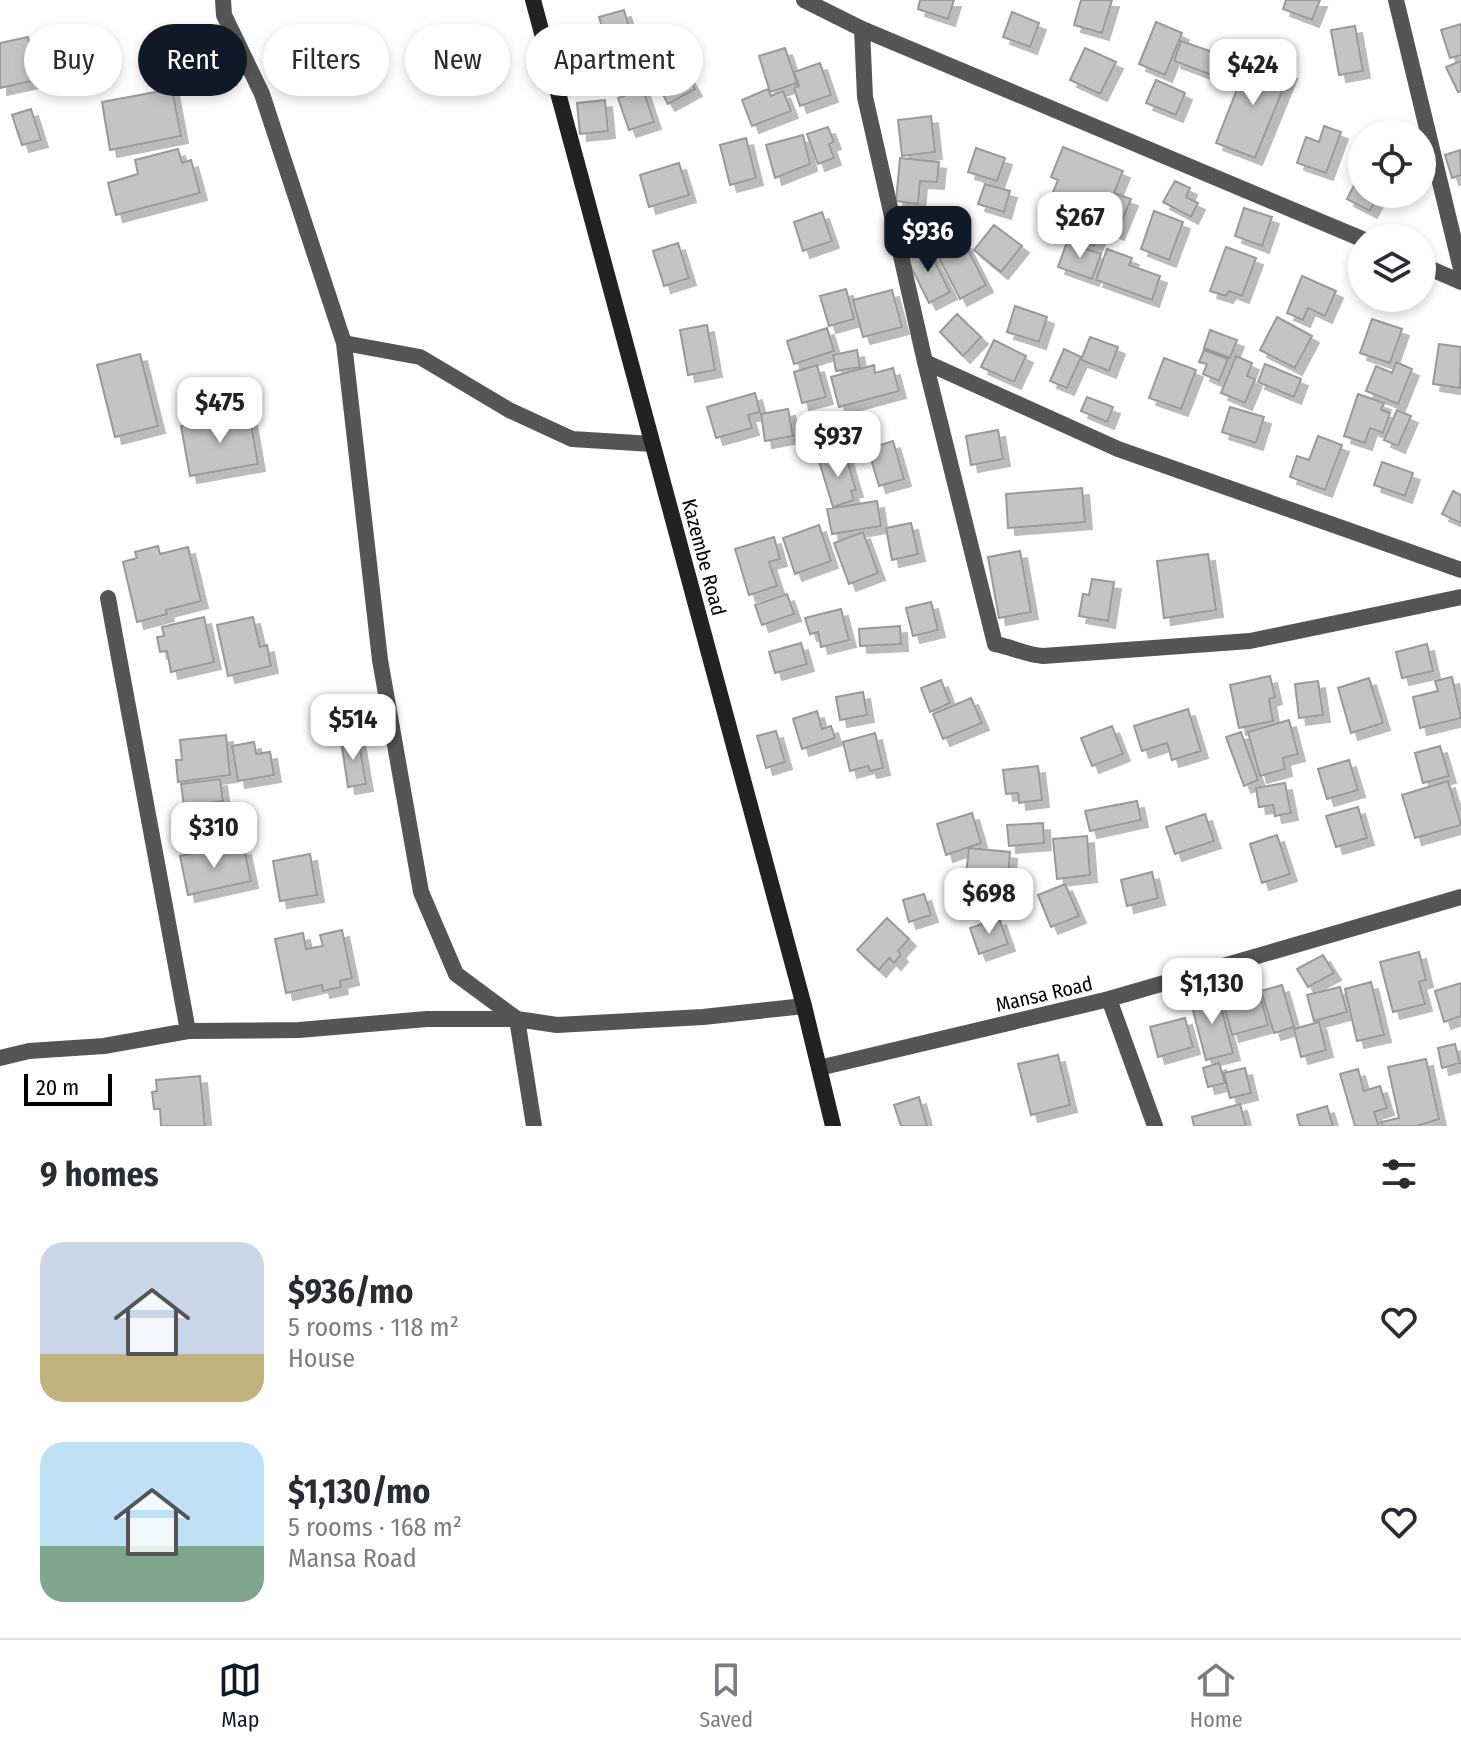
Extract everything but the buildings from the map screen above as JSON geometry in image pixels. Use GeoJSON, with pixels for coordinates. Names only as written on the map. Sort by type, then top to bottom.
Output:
{"type":"FeatureCollection","features":[{"type":"Feature","properties":{"kind":"main road","name":"Kazembe Road"},"geometry":{"type":"LineString","coordinates":[[533,0],[804,1006],[833,1126]]}},
{"type":"Feature","properties":{"kind":"street"},"geometry":{"type":"LineString","coordinates":[[223,0],[224,15],[262,94],[344,343],[380,660],[421,892],[456,974],[517,1019],[534,1126]]}},
{"type":"Feature","properties":{"kind":"street"},"geometry":{"type":"LineString","coordinates":[[804,0],[862,29],[1348,233]]}},
{"type":"Feature","properties":{"kind":"street"},"geometry":{"type":"LineString","coordinates":[[1396,0],[1461,269]]}},
{"type":"Feature","properties":{"kind":"street"},"geometry":{"type":"LineString","coordinates":[[862,29],[865,97],[925,362],[995,644],[1043,656],[1250,641],[1461,597]]}},
{"type":"Feature","properties":{"kind":"street"},"geometry":{"type":"LineString","coordinates":[[1436,271],[1461,282]]}},
{"type":"Feature","properties":{"kind":"street"},"geometry":{"type":"LineString","coordinates":[[344,343],[420,357],[509,410],[572,439],[652,444]]}},
{"type":"Feature","properties":{"kind":"street"},"geometry":{"type":"LineString","coordinates":[[925,362],[1118,449],[1461,570]]}},
{"type":"Feature","properties":{"kind":"street"},"geometry":{"type":"LineString","coordinates":[[108,598],[188,1031]]}},
{"type":"Feature","properties":{"kind":"street","name":"Mansa Road"},"geometry":{"type":"LineString","coordinates":[[819,1068],[1109,999],[1461,897]]}},
{"type":"Feature","properties":{"kind":"street"},"geometry":{"type":"LineString","coordinates":[[1109,999],[1155,1126]]}},
{"type":"Feature","properties":{"kind":"street"},"geometry":{"type":"LineString","coordinates":[[0,1058],[29,1051],[104,1046],[188,1031],[299,1030],[427,1019],[517,1019],[557,1025],[703,1017],[804,1006]]}}]}
